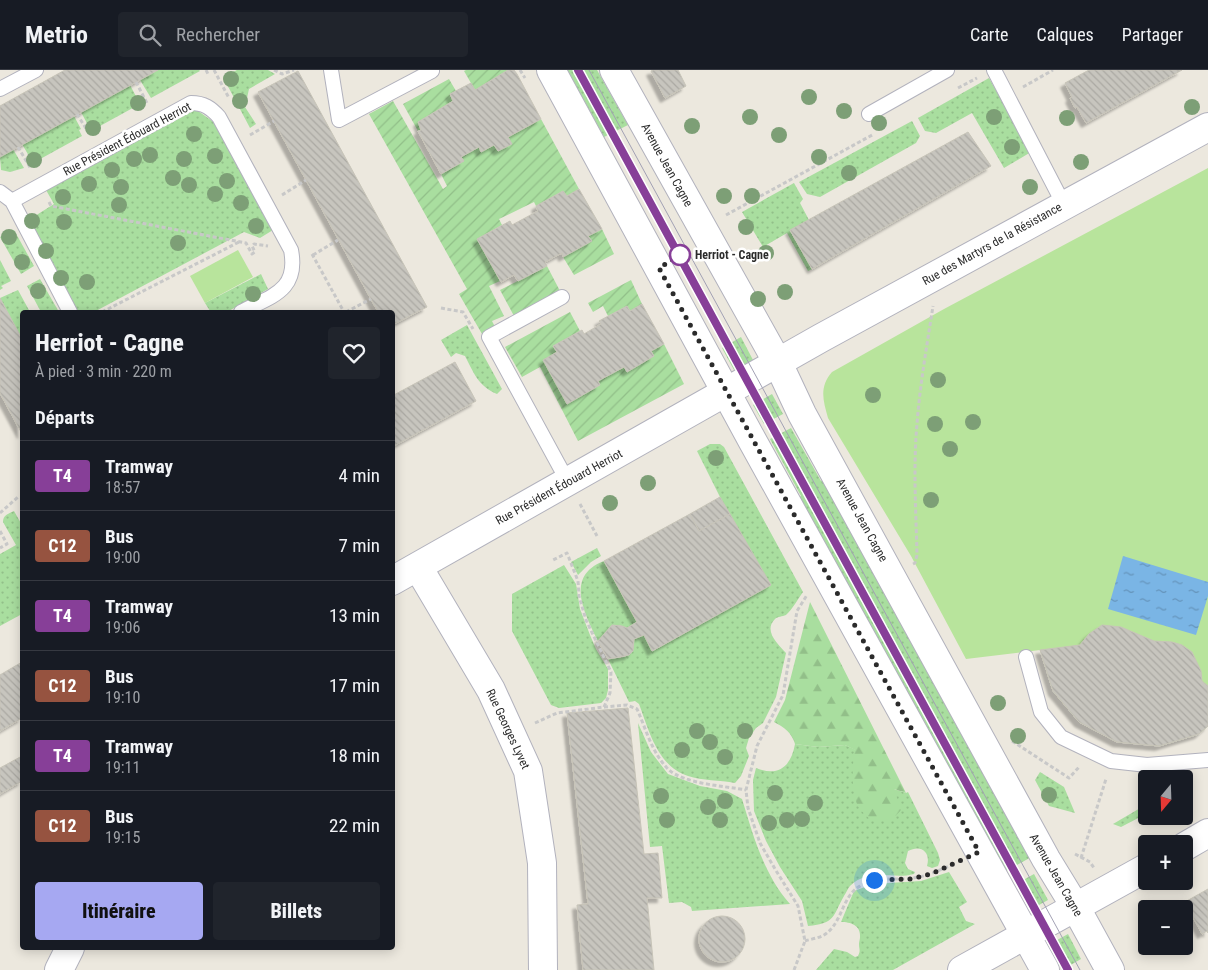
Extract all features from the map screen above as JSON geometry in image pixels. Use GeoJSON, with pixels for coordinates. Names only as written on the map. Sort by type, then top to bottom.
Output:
{"type":"FeatureCollection","features":[{"type":"Feature","properties":{"kind":"street"},"geometry":{"type":"LineString","coordinates":[[551,70],[726,393],[1044,970]]}},
{"type":"Feature","properties":{"kind":"street","name":"Avenue Jean Cagne"},"geometry":{"type":"LineString","coordinates":[[614,70],[778,363],[802,414],[814,432],[1046,859],[1076,908],[1110,970]]}},
{"type":"Feature","properties":{"kind":"street","name":"Rue des Martyrs de la Résistance"},"geometry":{"type":"LineString","coordinates":[[726,393],[939,273],[1208,127]]}},
{"type":"Feature","properties":{"kind":"street","name":"Rue Président Édouard Herriot"},"geometry":{"type":"LineString","coordinates":[[395,579],[726,393]]}},
{"type":"Feature","properties":{"kind":"street","name":"Rue Georges Lyvet"},"geometry":{"type":"LineString","coordinates":[[418,567],[491,690],[528,771],[542,863],[543,970]]}},
{"type":"Feature","properties":{"kind":"street"},"geometry":{"type":"LineString","coordinates":[[1193,842],[1208,833]]}},
{"type":"Feature","properties":{"kind":"street"},"geometry":{"type":"LineString","coordinates":[[962,970],[1138,873]]}},
{"type":"Feature","properties":{"kind":"street"},"geometry":{"type":"LineString","coordinates":[[59,970],[69,950]]}},
{"type":"Feature","properties":{"kind":"lane"},"geometry":{"type":"LineString","coordinates":[[0,89],[36,70]]}},
{"type":"Feature","properties":{"kind":"lane"},"geometry":{"type":"LineString","coordinates":[[331,70],[339,120],[432,71]]}},
{"type":"Feature","properties":{"kind":"lane"},"geometry":{"type":"LineString","coordinates":[[869,114],[947,70]]}},
{"type":"Feature","properties":{"kind":"lane"},"geometry":{"type":"LineString","coordinates":[[988,72],[1007,96],[1064,205]]}},
{"type":"Feature","properties":{"kind":"lane","name":"Rue Président Édouard Herriot"},"geometry":{"type":"LineString","coordinates":[[12,201],[191,103],[200,103],[211,108],[219,117],[291,250],[293,264],[291,277],[282,290],[245,310]]}},
{"type":"Feature","properties":{"kind":"lane"},"geometry":{"type":"LineString","coordinates":[[0,192],[12,201],[69,310]]}},
{"type":"Feature","properties":{"kind":"lane"},"geometry":{"type":"LineString","coordinates":[[562,297],[488,337],[568,482]]}},
{"type":"Feature","properties":{"kind":"lane"},"geometry":{"type":"LineString","coordinates":[[1026,657],[1041,712],[1061,738],[1111,761],[1147,765],[1208,760]]}},
{"type":"Feature","properties":{"kind":"path"},"geometry":{"type":"LineString","coordinates":[[274,70],[282,74],[294,70]]}},
{"type":"Feature","properties":{"kind":"path"},"geometry":{"type":"LineString","coordinates":[[1007,96],[1053,70]]}},
{"type":"Feature","properties":{"kind":"path"},"geometry":{"type":"LineString","coordinates":[[957,89],[988,72]]}},
{"type":"Feature","properties":{"kind":"path"},"geometry":{"type":"LineString","coordinates":[[136,82],[148,105]]}},
{"type":"Feature","properties":{"kind":"path"},"geometry":{"type":"LineString","coordinates":[[77,114],[90,135]]}},
{"type":"Feature","properties":{"kind":"path"},"geometry":{"type":"LineString","coordinates":[[249,135],[274,121]]}},
{"type":"Feature","properties":{"kind":"path"},"geometry":{"type":"LineString","coordinates":[[725,216],[880,131]]}},
{"type":"Feature","properties":{"kind":"path"},"geometry":{"type":"LineString","coordinates":[[18,147],[31,169]]}},
{"type":"Feature","properties":{"kind":"path"},"geometry":{"type":"LineString","coordinates":[[282,196],[306,180]]}},
{"type":"Feature","properties":{"kind":"path"},"geometry":{"type":"LineString","coordinates":[[46,196],[51,206],[239,241],[246,243],[252,254],[255,252],[252,246],[254,244],[291,250]]}},
{"type":"Feature","properties":{"kind":"path"},"geometry":{"type":"LineString","coordinates":[[12,201],[42,205],[45,204],[44,201]]}},
{"type":"Feature","properties":{"kind":"path"},"geometry":{"type":"LineString","coordinates":[[313,255],[338,240]]}},
{"type":"Feature","properties":{"kind":"path"},"geometry":{"type":"LineString","coordinates":[[106,310],[239,241]]}},
{"type":"Feature","properties":{"kind":"path"},"geometry":{"type":"LineString","coordinates":[[911,566],[915,563],[917,555],[916,425],[926,345],[939,273]]}},
{"type":"Feature","properties":{"kind":"path"},"geometry":{"type":"LineString","coordinates":[[350,310],[371,299]]}},
{"type":"Feature","properties":{"kind":"path"},"geometry":{"type":"LineString","coordinates":[[441,308],[463,312],[480,342],[488,337]]}},
{"type":"Feature","properties":{"kind":"path"},"geometry":{"type":"LineString","coordinates":[[568,482],[597,536]]}},
{"type":"Feature","properties":{"kind":"path"},"geometry":{"type":"LineString","coordinates":[[0,512],[18,497]]}},
{"type":"Feature","properties":{"kind":"path"},"geometry":{"type":"LineString","coordinates":[[0,531],[7,544],[0,548]]}},
{"type":"Feature","properties":{"kind":"path"},"geometry":{"type":"LineString","coordinates":[[550,561],[567,553],[578,581],[579,596],[586,620],[611,672],[610,692],[604,707]]}},
{"type":"Feature","properties":{"kind":"path"},"geometry":{"type":"LineString","coordinates":[[794,970],[805,941],[798,906],[760,843],[748,808],[746,790],[757,746],[783,695],[797,611],[810,592]]}},
{"type":"Feature","properties":{"kind":"path"},"geometry":{"type":"LineString","coordinates":[[512,733],[557,713],[627,704],[637,709],[648,737],[660,759],[669,770],[684,778],[746,790]]}},
{"type":"Feature","properties":{"kind":"path"},"geometry":{"type":"LineString","coordinates":[[1004,738],[1069,778],[1092,753]]}},
{"type":"Feature","properties":{"kind":"path"},"geometry":{"type":"LineString","coordinates":[[1082,858],[1111,761]]}},
{"type":"Feature","properties":{"kind":"path"},"geometry":{"type":"LineString","coordinates":[[805,941],[823,935],[837,922],[848,897],[859,886],[874,880],[911,879],[931,874],[979,852]]}},
{"type":"Feature","properties":{"kind":"green space"},"geometry":{"type":"Polygon","coordinates":[[[158,70],[200,71],[151,98],[140,80],[158,70]]]}},
{"type":"Feature","properties":{"kind":"green space"},"geometry":{"type":"Polygon","coordinates":[[[237,70],[268,70],[275,74],[249,89],[245,107],[256,124],[250,128],[223,77],[237,70]]]}},
{"type":"Feature","properties":{"kind":"green space"},"geometry":{"type":"Polygon","coordinates":[[[508,70],[475,90],[464,71],[508,70]]]}},
{"type":"Feature","properties":{"kind":"green space"},"geometry":{"type":"Polygon","coordinates":[[[560,70],[597,70],[628,125],[604,137],[570,75],[564,78],[560,70]]]}},
{"type":"Feature","properties":{"kind":"green space"},"geometry":{"type":"Polygon","coordinates":[[[989,78],[1031,152],[1004,168],[972,113],[936,133],[925,131],[918,118],[989,78]]]}},
{"type":"Feature","properties":{"kind":"green space"},"geometry":{"type":"Polygon","coordinates":[[[449,79],[456,91],[450,94],[453,101],[418,122],[421,130],[418,131],[403,104],[449,79]]]}},
{"type":"Feature","properties":{"kind":"green space"},"geometry":{"type":"Polygon","coordinates":[[[130,85],[140,104],[91,131],[81,112],[130,85]]]}},
{"type":"Feature","properties":{"kind":"green space"},"geometry":{"type":"Polygon","coordinates":[[[393,101],[443,189],[447,186],[441,174],[464,161],[461,157],[479,147],[481,152],[541,119],[579,189],[567,196],[563,191],[536,206],[534,202],[499,219],[502,225],[477,239],[500,281],[489,286],[504,316],[492,321],[496,329],[482,334],[459,294],[467,289],[369,114],[393,101]]]}},
{"type":"Feature","properties":{"kind":"green space"},"geometry":{"type":"Polygon","coordinates":[[[193,111],[198,111],[215,123],[273,230],[260,238],[244,232],[98,310],[74,310],[27,221],[54,204],[46,190],[193,111]]]}},
{"type":"Feature","properties":{"kind":"green space"},"geometry":{"type":"Polygon","coordinates":[[[74,116],[81,129],[79,130],[82,136],[33,163],[22,144],[74,116]]]}},
{"type":"Feature","properties":{"kind":"green space"},"geometry":{"type":"Polygon","coordinates":[[[912,121],[920,136],[916,143],[820,197],[807,194],[799,182],[912,121]]]}},
{"type":"Feature","properties":{"kind":"green space"},"geometry":{"type":"Polygon","coordinates":[[[13,149],[24,168],[10,172],[1,170],[0,157],[13,149]]]}},
{"type":"Feature","properties":{"kind":"green space"},"geometry":{"type":"Polygon","coordinates":[[[1208,168],[1208,726],[1199,734],[1159,746],[1117,742],[1079,722],[1053,691],[1040,650],[966,659],[911,556],[828,418],[823,394],[825,383],[832,372],[944,309],[1208,168]]]}},
{"type":"Feature","properties":{"kind":"green space"},"geometry":{"type":"Polygon","coordinates":[[[794,183],[803,199],[800,203],[809,220],[790,231],[812,269],[808,271],[787,233],[763,247],[742,212],[794,183]]]}},
{"type":"Feature","properties":{"kind":"green space"},"geometry":{"type":"Polygon","coordinates":[[[602,229],[614,254],[574,275],[563,257],[591,241],[588,236],[602,229]]]}},
{"type":"Feature","properties":{"kind":"green space"},"geometry":{"type":"Polygon","coordinates":[[[14,230],[34,266],[21,274],[0,237],[14,230]]]}},
{"type":"Feature","properties":{"kind":"green space"},"geometry":{"type":"Polygon","coordinates":[[[238,250],[253,277],[205,303],[190,276],[238,250]]]}},
{"type":"Feature","properties":{"kind":"green space"},"geometry":{"type":"Polygon","coordinates":[[[0,260],[11,281],[1,286],[3,288],[0,290],[0,260]]]}},
{"type":"Feature","properties":{"kind":"green space"},"geometry":{"type":"Polygon","coordinates":[[[547,266],[560,291],[514,316],[500,290],[547,266]]]}},
{"type":"Feature","properties":{"kind":"green space"},"geometry":{"type":"Polygon","coordinates":[[[261,274],[268,289],[231,310],[209,310],[205,303],[261,274]]]}},
{"type":"Feature","properties":{"kind":"green space"},"geometry":{"type":"Polygon","coordinates":[[[40,279],[58,310],[40,310],[27,286],[40,279]]]}},
{"type":"Feature","properties":{"kind":"green space"},"geometry":{"type":"Polygon","coordinates":[[[631,280],[642,304],[630,311],[627,306],[608,316],[603,306],[593,312],[588,303],[631,280]]]}},
{"type":"Feature","properties":{"kind":"green space"},"geometry":{"type":"Polygon","coordinates":[[[18,290],[29,310],[20,310],[20,335],[0,298],[18,290]]]}},
{"type":"Feature","properties":{"kind":"green space"},"geometry":{"type":"Polygon","coordinates":[[[570,312],[580,331],[553,346],[557,352],[567,403],[600,385],[598,381],[624,367],[627,371],[654,356],[651,351],[664,344],[684,384],[578,441],[540,367],[522,377],[505,347],[570,312]]]}},
{"type":"Feature","properties":{"kind":"green space"},"geometry":{"type":"Polygon","coordinates":[[[467,325],[502,389],[497,394],[481,383],[465,356],[456,353],[451,357],[441,340],[467,325]]]}},
{"type":"Feature","properties":{"kind":"green space"},"geometry":{"type":"Polygon","coordinates":[[[741,337],[753,360],[734,370],[722,348],[741,337]]]}},
{"type":"Feature","properties":{"kind":"green space"},"geometry":{"type":"Polygon","coordinates":[[[772,394],[783,414],[764,424],[753,405],[772,394]]]}},
{"type":"Feature","properties":{"kind":"green space"},"geometry":{"type":"Polygon","coordinates":[[[791,428],[821,481],[829,477],[1035,855],[999,875],[795,499],[801,496],[770,439],[791,428]]]}},
{"type":"Feature","properties":{"kind":"green space"},"geometry":{"type":"Polygon","coordinates":[[[710,444],[720,444],[724,447],[803,592],[788,613],[776,618],[772,624],[771,633],[786,653],[776,697],[763,723],[756,728],[749,738],[746,748],[749,756],[741,776],[735,783],[693,778],[677,771],[669,764],[662,756],[651,736],[639,704],[635,701],[629,702],[608,659],[630,654],[634,639],[644,635],[653,651],[770,585],[720,497],[697,451],[710,444]]]}},
{"type":"Feature","properties":{"kind":"green space"},"geometry":{"type":"Polygon","coordinates":[[[14,511],[20,522],[20,615],[0,626],[0,554],[16,545],[3,522],[6,515],[14,511]]]}},
{"type":"Feature","properties":{"kind":"green space"},"geometry":{"type":"Polygon","coordinates":[[[597,548],[601,556],[591,562],[578,575],[571,562],[597,548]]]}},
{"type":"Feature","properties":{"kind":"green space"},"geometry":{"type":"Polygon","coordinates":[[[604,561],[637,622],[627,628],[612,625],[598,641],[584,608],[581,586],[584,576],[592,568],[604,561]]]}},
{"type":"Feature","properties":{"kind":"green space"},"geometry":{"type":"Polygon","coordinates":[[[564,565],[576,584],[580,609],[596,649],[608,669],[608,690],[606,698],[601,703],[559,708],[551,705],[512,631],[512,594],[564,565]]]}},
{"type":"Feature","properties":{"kind":"green space"},"geometry":{"type":"Polygon","coordinates":[[[810,602],[906,793],[894,789],[901,810],[891,821],[872,821],[858,806],[854,793],[853,778],[855,750],[845,745],[818,747],[795,744],[787,731],[774,722],[785,700],[810,602]]]}},
{"type":"Feature","properties":{"kind":"green space"},"geometry":{"type":"Polygon","coordinates":[[[638,723],[651,752],[668,774],[700,786],[727,791],[742,799],[766,868],[790,904],[692,911],[691,907],[682,902],[669,903],[662,846],[650,847],[638,723]]]}},
{"type":"Feature","properties":{"kind":"green space"},"geometry":{"type":"Polygon","coordinates":[[[795,744],[818,747],[845,745],[856,750],[894,789],[908,792],[938,853],[940,860],[938,866],[932,868],[927,866],[928,857],[921,849],[917,848],[908,851],[905,863],[908,869],[915,872],[914,874],[874,875],[858,880],[849,887],[835,914],[829,921],[808,926],[802,901],[766,841],[754,811],[753,780],[756,768],[771,771],[782,768],[790,759],[795,744]]]}},
{"type":"Feature","properties":{"kind":"green space"},"geometry":{"type":"Polygon","coordinates":[[[1040,772],[1064,787],[1075,813],[1049,806],[1035,780],[1040,772]]]}},
{"type":"Feature","properties":{"kind":"green space"},"geometry":{"type":"Polygon","coordinates":[[[1138,809],[1138,818],[1121,827],[1113,824],[1138,809]]]}},
{"type":"Feature","properties":{"kind":"green space"},"geometry":{"type":"Polygon","coordinates":[[[949,872],[967,902],[959,907],[966,921],[975,924],[893,970],[816,970],[834,949],[847,952],[855,957],[858,956],[860,951],[859,930],[851,924],[841,922],[854,891],[873,884],[921,881],[949,872]]]}},
{"type":"Feature","properties":{"kind":"green space"},"geometry":{"type":"Polygon","coordinates":[[[1034,874],[1048,900],[1030,910],[1016,884],[1034,874]]]}},
{"type":"Feature","properties":{"kind":"green space"},"geometry":{"type":"Polygon","coordinates":[[[1068,934],[1081,959],[1062,970],[1048,945],[1068,934]]]}},
{"type":"Feature","properties":{"kind":"water"},"geometry":{"type":"Polygon","coordinates":[[[1123,556],[1208,582],[1208,596],[1196,635],[1108,609],[1123,556]]]}},
{"type":"Feature","properties":{"kind":"building"},"geometry":{"type":"Polygon","coordinates":[[[65,70],[158,70],[0,157],[0,106],[65,70]]]}},
{"type":"Feature","properties":{"kind":"building"},"geometry":{"type":"Polygon","coordinates":[[[508,70],[514,70],[517,74],[541,119],[508,137],[512,144],[498,151],[494,145],[481,152],[479,147],[461,157],[464,161],[441,174],[418,131],[421,130],[418,122],[453,101],[450,94],[471,83],[475,90],[508,70]]]}},
{"type":"Feature","properties":{"kind":"building"},"geometry":{"type":"Polygon","coordinates":[[[678,70],[686,86],[665,98],[651,71],[678,70]]]}},
{"type":"Feature","properties":{"kind":"building"},"geometry":{"type":"Polygon","coordinates":[[[1089,70],[1182,70],[1086,123],[1077,107],[1075,108],[1065,83],[1089,70]]]}},
{"type":"Feature","properties":{"kind":"building"},"geometry":{"type":"Polygon","coordinates":[[[298,71],[427,307],[395,323],[395,310],[377,310],[258,92],[298,71]]]}},
{"type":"Feature","properties":{"kind":"building"},"geometry":{"type":"Polygon","coordinates":[[[968,132],[991,166],[812,269],[790,230],[968,132]]]}},
{"type":"Feature","properties":{"kind":"building"},"geometry":{"type":"Polygon","coordinates":[[[579,189],[602,229],[588,236],[592,241],[563,257],[562,253],[545,262],[547,266],[518,281],[514,275],[501,282],[477,239],[510,221],[512,225],[538,211],[536,206],[563,191],[567,196],[579,189]]]}},
{"type":"Feature","properties":{"kind":"building"},"geometry":{"type":"Polygon","coordinates":[[[0,298],[20,335],[20,430],[0,393],[0,298]]]}},
{"type":"Feature","properties":{"kind":"building"},"geometry":{"type":"Polygon","coordinates":[[[642,304],[664,344],[651,351],[654,356],[627,372],[624,367],[598,381],[600,385],[567,404],[543,360],[557,352],[553,346],[582,330],[584,334],[601,324],[599,321],[627,306],[630,311],[642,304]]]}},
{"type":"Feature","properties":{"kind":"building"},"geometry":{"type":"Polygon","coordinates":[[[455,362],[476,401],[395,445],[395,394],[455,362]]]}},
{"type":"Feature","properties":{"kind":"building"},"geometry":{"type":"Polygon","coordinates":[[[720,497],[730,514],[699,531],[690,514],[720,497]]]}},
{"type":"Feature","properties":{"kind":"building"},"geometry":{"type":"Polygon","coordinates":[[[690,514],[699,531],[730,514],[771,585],[652,651],[644,635],[634,639],[633,651],[629,655],[608,659],[598,641],[612,625],[627,628],[637,622],[604,561],[690,514]]]}},
{"type":"Feature","properties":{"kind":"building"},"geometry":{"type":"Polygon","coordinates":[[[1102,625],[1121,627],[1154,641],[1172,642],[1182,645],[1192,652],[1201,671],[1202,681],[1208,686],[1208,726],[1199,734],[1159,746],[1117,742],[1079,722],[1053,691],[1040,650],[1080,645],[1089,634],[1102,625]]]}},
{"type":"Feature","properties":{"kind":"building"},"geometry":{"type":"Polygon","coordinates":[[[20,663],[20,719],[0,731],[0,675],[20,663]]]}},
{"type":"Feature","properties":{"kind":"building"},"geometry":{"type":"Polygon","coordinates":[[[628,708],[644,854],[658,853],[662,898],[647,898],[654,970],[583,970],[577,905],[588,904],[567,713],[628,708]]]}},
{"type":"Feature","properties":{"kind":"building"},"geometry":{"type":"Polygon","coordinates":[[[20,757],[20,782],[0,794],[0,768],[20,757]]]}},
{"type":"Feature","properties":{"kind":"building"},"geometry":{"type":"Polygon","coordinates":[[[1208,889],[1208,933],[1207,931],[1202,934],[1193,917],[1193,900],[1189,900],[1208,889]]]}},
{"type":"Feature","properties":{"kind":"building"},"geometry":{"type":"Polygon","coordinates":[[[722,916],[735,920],[741,926],[745,939],[741,952],[735,958],[722,962],[709,958],[703,952],[699,939],[703,926],[709,920],[722,916]]]}},
{"type":"Feature","properties":{"kind":"tram line"},"geometry":{"type":"LineString","coordinates":[[578,70],[1068,970]]}},
{"type":"Feature","properties":{"kind":"tram line","name":"T4"},"geometry":{"type":"LineString","coordinates":[[578,70],[1068,970]]}},
{"type":"Feature","properties":{"kind":"tram line"},"geometry":{"type":"LineString","coordinates":[[589,70],[1080,970]]}},
{"type":"Feature","properties":{"kind":"place","name":"Herriot - Cagne"},"geometry":{"type":"Point","coordinates":[680,255]}},
{"type":"Feature","properties":{"kind":"route"},"geometry":{"type":"LineString","coordinates":[[680,255],[659,268],[979,852],[931,874],[911,879],[889,878],[874,880]]}}]}
